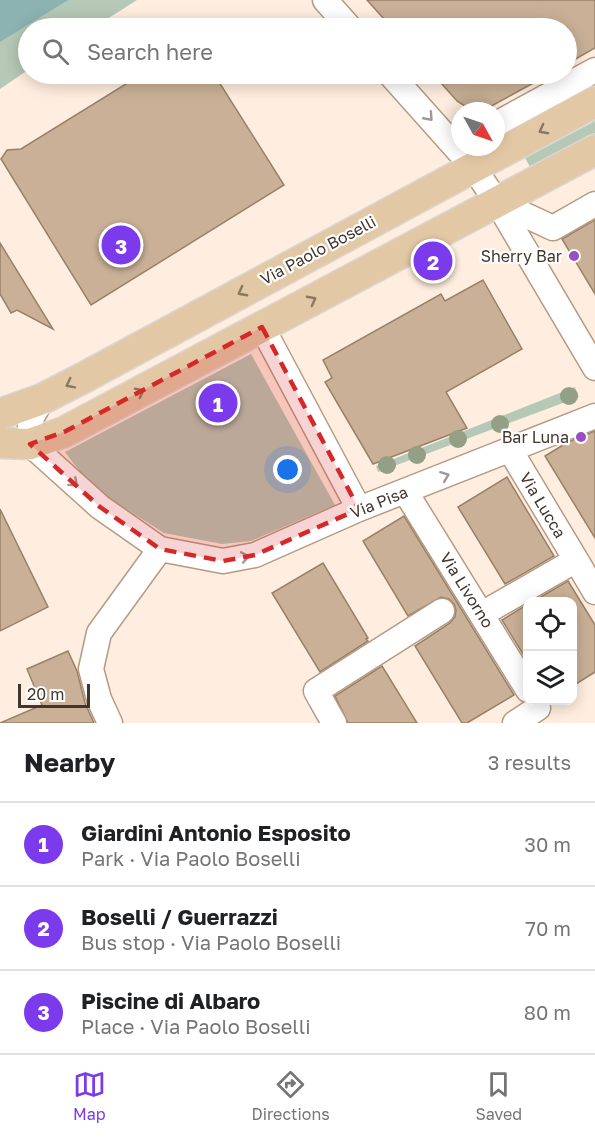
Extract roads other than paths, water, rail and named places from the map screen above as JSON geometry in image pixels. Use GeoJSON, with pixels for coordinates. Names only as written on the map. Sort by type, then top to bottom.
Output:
{"type":"FeatureCollection","features":[{"type":"Feature","properties":{"kind":"main road","name":"Via Paolo Boselli"},"geometry":{"type":"LineString","coordinates":[[505,139],[595,102]]}},
{"type":"Feature","properties":{"kind":"main road"},"geometry":{"type":"LineString","coordinates":[[0,443],[30,444],[64,432],[595,150]]}},
{"type":"Feature","properties":{"kind":"main road","name":"Via Paolo Boselli"},"geometry":{"type":"LineString","coordinates":[[0,414],[42,399],[464,156]]}},
{"type":"Feature","properties":{"kind":"street"},"geometry":{"type":"LineString","coordinates":[[325,0],[342,18]]}},
{"type":"Feature","properties":{"kind":"street"},"geometry":{"type":"LineString","coordinates":[[577,80],[595,70]]}},
{"type":"Feature","properties":{"kind":"street"},"geometry":{"type":"LineString","coordinates":[[399,84],[451,139]]}},
{"type":"Feature","properties":{"kind":"street"},"geometry":{"type":"LineString","coordinates":[[505,119],[569,84]]}},
{"type":"Feature","properties":{"kind":"street"},"geometry":{"type":"LineString","coordinates":[[467,156],[497,202],[595,368]]}},
{"type":"Feature","properties":{"kind":"street"},"geometry":{"type":"LineString","coordinates":[[497,202],[554,228],[595,204]]}},
{"type":"Feature","properties":{"kind":"street"},"geometry":{"type":"LineString","coordinates":[[262,327],[359,509]]}},
{"type":"Feature","properties":{"kind":"street"},"geometry":{"type":"LineString","coordinates":[[30,444],[30,421],[42,399]]}},
{"type":"Feature","properties":{"kind":"street","name":"Via Pisa"},"geometry":{"type":"LineString","coordinates":[[30,444],[100,507],[160,549],[223,561],[255,555],[359,509],[595,416]]}},
{"type":"Feature","properties":{"kind":"street","name":"Via Lucca"},"geometry":{"type":"LineString","coordinates":[[510,450],[595,592]]}},
{"type":"Feature","properties":{"kind":"street","name":"Via Livorno"},"geometry":{"type":"LineString","coordinates":[[405,491],[523,682]]}},
{"type":"Feature","properties":{"kind":"street"},"geometry":{"type":"LineString","coordinates":[[110,723],[99,699],[91,669],[99,633],[160,549]]}},
{"type":"Feature","properties":{"kind":"street"},"geometry":{"type":"LineString","coordinates":[[482,615],[576,560]]}},
{"type":"Feature","properties":{"kind":"street","name":"Via Livorno"},"geometry":{"type":"LineString","coordinates":[[334,723],[316,691],[442,610]]}},
{"type":"Feature","properties":{"kind":"street","name":"Via Livorno"},"geometry":{"type":"LineString","coordinates":[[515,723],[537,705]]}},
{"type":"Feature","properties":{"kind":"water"},"geometry":{"type":"Polygon","coordinates":[[[0,0],[68,0],[39,18],[18,18],[18,31],[0,42],[0,0]]]}},
{"type":"Feature","properties":{"kind":"place","name":"Piscine di Albaro"},"geometry":{"type":"Point","coordinates":[121,245]}},
{"type":"Feature","properties":{"kind":"place","name":"Sherry Bar"},"geometry":{"type":"Point","coordinates":[574,256]}},
{"type":"Feature","properties":{"kind":"place","name":"Boselli / Guerrazzi"},"geometry":{"type":"Point","coordinates":[433,261]}},
{"type":"Feature","properties":{"kind":"place","name":"Giardini Antonio Esposito"},"geometry":{"type":"Point","coordinates":[218,403]}},
{"type":"Feature","properties":{"kind":"place","name":"Bar Luna"},"geometry":{"type":"Point","coordinates":[581,437]}}]}
